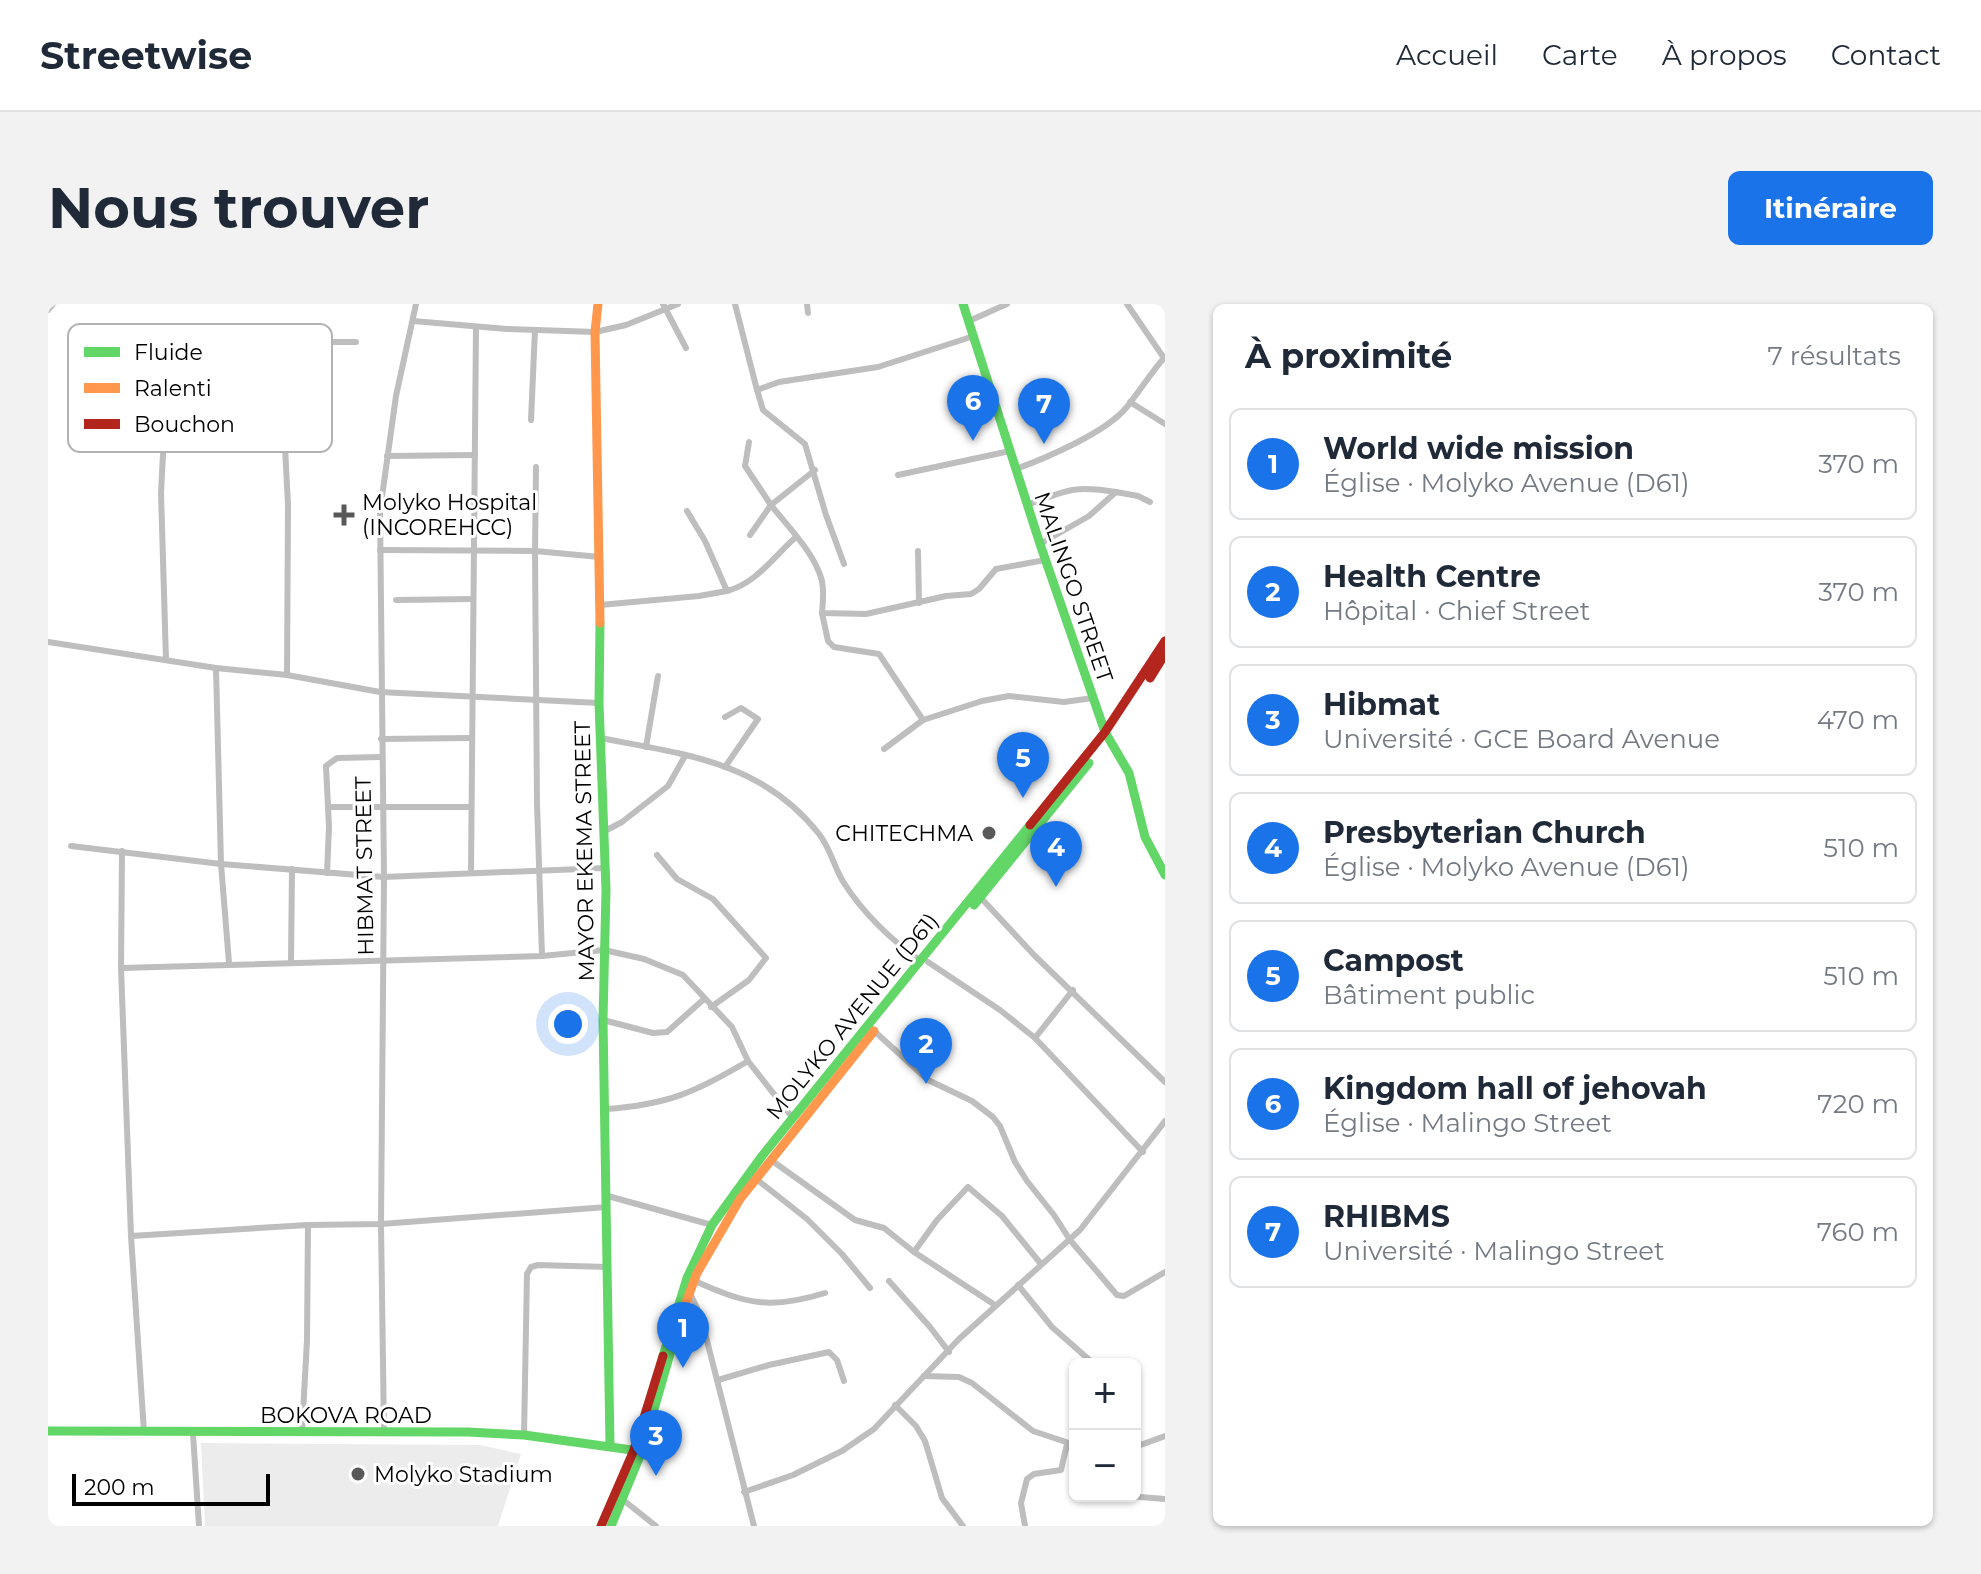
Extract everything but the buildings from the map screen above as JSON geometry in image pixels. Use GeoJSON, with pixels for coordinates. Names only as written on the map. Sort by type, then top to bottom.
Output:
{"type":"FeatureCollection","features":[{"type":"Feature","properties":{"kind":"main road","name":"MAYOR EKEMA STREET"},"geometry":{"type":"LineString","coordinates":[[598,304],[595,332],[600,557],[599,703],[605,868],[603,1020],[610,1446]]}},
{"type":"Feature","properties":{"kind":"main road","name":"MALINGO STREET"},"geometry":{"type":"LineString","coordinates":[[963,304],[1093,698],[1107,736],[1129,773],[1143,830],[1165,875]]}},
{"type":"Feature","properties":{"kind":"main road","name":"MOLYKO AVENUE (D61)"},"geometry":{"type":"LineString","coordinates":[[638,1450],[690,1293],[721,1228],[755,1178],[871,1028],[1107,736],[1165,641]]}},
{"type":"Feature","properties":{"kind":"main road","name":"MOLYKO AVENUE (D61)"},"geometry":{"type":"LineString","coordinates":[[925,961],[981,898],[1107,736],[1165,654]]}},
{"type":"Feature","properties":{"kind":"main road","name":"MOLYKO AVENUE (D61)"},"geometry":{"type":"LineString","coordinates":[[638,1450],[676,1306],[712,1225],[793,1118],[871,1028]]}},
{"type":"Feature","properties":{"kind":"main road","name":"BOKOVA ROAD"},"geometry":{"type":"LineString","coordinates":[[48,1431],[524,1435],[638,1450]]}},
{"type":"Feature","properties":{"kind":"main road"},"geometry":{"type":"LineString","coordinates":[[611,1526],[638,1450]]}},
{"type":"Feature","properties":{"kind":"main road"},"geometry":{"type":"LineString","coordinates":[[601,1526],[638,1450]]}},
{"type":"Feature","properties":{"kind":"street"},"geometry":{"type":"LineString","coordinates":[[48,310],[53,304]]}},
{"type":"Feature","properties":{"kind":"street","name":"HIBMAT STREET"},"geometry":{"type":"LineString","coordinates":[[384,1432],[381,1224],[384,877],[380,511],[396,396],[416,304]]}},
{"type":"Feature","properties":{"kind":"street"},"geometry":{"type":"LineString","coordinates":[[413,321],[595,332],[626,325],[664,307],[678,304]]}},
{"type":"Feature","properties":{"kind":"street"},"geometry":{"type":"LineString","coordinates":[[735,304],[763,410],[805,444],[844,564]]}},
{"type":"Feature","properties":{"kind":"street"},"geometry":{"type":"LineString","coordinates":[[807,304],[808,313]]}},
{"type":"Feature","properties":{"kind":"street"},"geometry":{"type":"LineString","coordinates":[[969,321],[1007,304]]}},
{"type":"Feature","properties":{"kind":"street"},"geometry":{"type":"LineString","coordinates":[[1016,469],[1088,435],[1124,410],[1164,358],[1127,304]]}},
{"type":"Feature","properties":{"kind":"street"},"geometry":{"type":"LineString","coordinates":[[664,307],[686,348]]}},
{"type":"Feature","properties":{"kind":"street"},"geometry":{"type":"LineString","coordinates":[[471,872],[476,327]]}},
{"type":"Feature","properties":{"kind":"street"},"geometry":{"type":"LineString","coordinates":[[531,420],[535,330]]}},
{"type":"Feature","properties":{"kind":"street"},"geometry":{"type":"LineString","coordinates":[[757,390],[779,382],[878,367],[974,336]]}},
{"type":"Feature","properties":{"kind":"street"},"geometry":{"type":"LineString","coordinates":[[332,342],[356,342]]}},
{"type":"Feature","properties":{"kind":"street"},"geometry":{"type":"LineString","coordinates":[[1130,402],[1165,424]]}},
{"type":"Feature","properties":{"kind":"street"},"geometry":{"type":"LineString","coordinates":[[749,442],[745,466],[813,559],[820,575],[822,613],[828,641],[834,647],[879,654],[923,720]]}},
{"type":"Feature","properties":{"kind":"street"},"geometry":{"type":"LineString","coordinates":[[898,475],[1010,451]]}},
{"type":"Feature","properties":{"kind":"street"},"geometry":{"type":"LineString","coordinates":[[163,452],[161,493],[166,660]]}},
{"type":"Feature","properties":{"kind":"street"},"geometry":{"type":"LineString","coordinates":[[285,452],[287,675]]}},
{"type":"Feature","properties":{"kind":"street"},"geometry":{"type":"LineString","coordinates":[[387,456],[475,455]]}},
{"type":"Feature","properties":{"kind":"street"},"geometry":{"type":"LineString","coordinates":[[536,467],[535,700],[542,956]]}},
{"type":"Feature","properties":{"kind":"street"},"geometry":{"type":"LineString","coordinates":[[750,535],[771,505],[815,470]]}},
{"type":"Feature","properties":{"kind":"street"},"geometry":{"type":"LineString","coordinates":[[1027,505],[1086,487],[1138,496],[1150,502]]}},
{"type":"Feature","properties":{"kind":"street"},"geometry":{"type":"LineString","coordinates":[[1040,544],[1081,522],[1116,492]]}},
{"type":"Feature","properties":{"kind":"street"},"geometry":{"type":"LineString","coordinates":[[687,511],[705,541],[727,591]]}},
{"type":"Feature","properties":{"kind":"street"},"geometry":{"type":"LineString","coordinates":[[600,605],[679,598],[741,587],[758,576],[796,537]]}},
{"type":"Feature","properties":{"kind":"street"},"geometry":{"type":"LineString","coordinates":[[380,550],[473,549],[600,557]]}},
{"type":"Feature","properties":{"kind":"street"},"geometry":{"type":"LineString","coordinates":[[918,551],[919,603]]}},
{"type":"Feature","properties":{"kind":"street"},"geometry":{"type":"LineString","coordinates":[[822,613],[866,614],[976,593],[996,569],[1045,560]]}},
{"type":"Feature","properties":{"kind":"street"},"geometry":{"type":"LineString","coordinates":[[396,600],[473,599]]}},
{"type":"Feature","properties":{"kind":"street"},"geometry":{"type":"LineString","coordinates":[[48,642],[216,668],[287,675],[380,692],[599,703]]}},
{"type":"Feature","properties":{"kind":"street"},"geometry":{"type":"LineString","coordinates":[[216,668],[221,864],[229,963]]}},
{"type":"Feature","properties":{"kind":"street"},"geometry":{"type":"LineString","coordinates":[[646,747],[658,676]]}},
{"type":"Feature","properties":{"kind":"street"},"geometry":{"type":"LineString","coordinates":[[884,749],[923,720],[982,701],[1009,696],[1064,702],[1093,698]]}},
{"type":"Feature","properties":{"kind":"street"},"geometry":{"type":"LineString","coordinates":[[725,717],[741,708],[758,719],[725,767]]}},
{"type":"Feature","properties":{"kind":"street"},"geometry":{"type":"LineString","coordinates":[[381,739],[471,738]]}},
{"type":"Feature","properties":{"kind":"street"},"geometry":{"type":"LineString","coordinates":[[600,738],[685,756],[763,782],[796,808],[820,835],[842,880],[893,940],[1000,1010],[1035,1038],[1143,1152]]}},
{"type":"Feature","properties":{"kind":"street"},"geometry":{"type":"LineString","coordinates":[[603,832],[622,822],[668,786],[685,756]]}},
{"type":"Feature","properties":{"kind":"street"},"geometry":{"type":"LineString","coordinates":[[327,873],[326,766],[337,758],[381,757]]}},
{"type":"Feature","properties":{"kind":"street"},"geometry":{"type":"LineString","coordinates":[[328,807],[471,807]]}},
{"type":"Feature","properties":{"kind":"street"},"geometry":{"type":"LineString","coordinates":[[71,846],[221,864],[384,877],[605,868]]}},
{"type":"Feature","properties":{"kind":"street"},"geometry":{"type":"LineString","coordinates":[[122,851],[121,968],[131,1236],[144,1433]]}},
{"type":"Feature","properties":{"kind":"street"},"geometry":{"type":"LineString","coordinates":[[657,855],[677,879],[713,899],[766,958],[749,980],[711,1007]]}},
{"type":"Feature","properties":{"kind":"street"},"geometry":{"type":"LineString","coordinates":[[291,963],[292,869]]}},
{"type":"Feature","properties":{"kind":"street"},"geometry":{"type":"LineString","coordinates":[[981,898],[1035,956],[1165,1082]]}},
{"type":"Feature","properties":{"kind":"street"},"geometry":{"type":"LineString","coordinates":[[121,968],[542,956],[604,950],[669,968],[683,975],[732,1027],[748,1061],[793,1118]]}},
{"type":"Feature","properties":{"kind":"street"},"geometry":{"type":"LineString","coordinates":[[1035,1038],[1073,990]]}},
{"type":"Feature","properties":{"kind":"street"},"geometry":{"type":"LineString","coordinates":[[603,1020],[667,1032],[704,999]]}},
{"type":"Feature","properties":{"kind":"street"},"geometry":{"type":"LineString","coordinates":[[871,1028],[928,1080],[976,1103],[993,1117],[1027,1181],[1070,1240],[1120,1296],[1165,1272]]}},
{"type":"Feature","properties":{"kind":"street"},"geometry":{"type":"LineString","coordinates":[[606,1109],[645,1106],[671,1099],[708,1085],[748,1061]]}},
{"type":"Feature","properties":{"kind":"street"},"geometry":{"type":"LineString","coordinates":[[744,1492],[793,1475],[842,1451],[874,1429],[995,1305],[1070,1240],[1165,1121]]}},
{"type":"Feature","properties":{"kind":"street"},"geometry":{"type":"LineString","coordinates":[[771,1160],[855,1220],[884,1228],[914,1252],[995,1305]]}},
{"type":"Feature","properties":{"kind":"street"},"geometry":{"type":"LineString","coordinates":[[755,1178],[807,1219],[870,1288]]}},
{"type":"Feature","properties":{"kind":"street"},"geometry":{"type":"LineString","coordinates":[[914,1252],[937,1220],[968,1187],[1002,1216],[1041,1264]]}},
{"type":"Feature","properties":{"kind":"street"},"geometry":{"type":"LineString","coordinates":[[608,1196],[712,1225]]}},
{"type":"Feature","properties":{"kind":"street"},"geometry":{"type":"LineString","coordinates":[[131,1236],[308,1225],[381,1224],[608,1207]]}},
{"type":"Feature","properties":{"kind":"street"},"geometry":{"type":"LineString","coordinates":[[302,1432],[308,1225]]}},
{"type":"Feature","properties":{"kind":"street"},"geometry":{"type":"LineString","coordinates":[[524,1435],[527,1274],[531,1267],[538,1265],[608,1267]]}},
{"type":"Feature","properties":{"kind":"street"},"geometry":{"type":"LineString","coordinates":[[695,1281],[735,1298],[763,1303],[779,1304],[825,1293]]}},
{"type":"Feature","properties":{"kind":"street"},"geometry":{"type":"LineString","coordinates":[[889,1281],[949,1352]]}},
{"type":"Feature","properties":{"kind":"street"},"geometry":{"type":"LineString","coordinates":[[1018,1285],[1052,1327],[1087,1358]]}},
{"type":"Feature","properties":{"kind":"street"},"geometry":{"type":"LineString","coordinates":[[690,1293],[701,1317],[754,1526]]}},
{"type":"Feature","properties":{"kind":"street"},"geometry":{"type":"LineString","coordinates":[[718,1380],[829,1352],[837,1360],[844,1381]]}},
{"type":"Feature","properties":{"kind":"street"},"geometry":{"type":"LineString","coordinates":[[924,1376],[959,1377],[972,1383],[1033,1431],[1067,1444],[1061,1470],[1034,1474],[1027,1479],[1021,1503],[1025,1526]]}},
{"type":"Feature","properties":{"kind":"street"},"geometry":{"type":"LineString","coordinates":[[895,1405],[916,1426],[925,1441],[942,1498],[963,1526]]}},
{"type":"Feature","properties":{"kind":"street"},"geometry":{"type":"LineString","coordinates":[[193,1434],[199,1526]]}},
{"type":"Feature","properties":{"kind":"street"},"geometry":{"type":"LineString","coordinates":[[1141,1445],[1165,1436]]}},
{"type":"Feature","properties":{"kind":"street"},"geometry":{"type":"LineString","coordinates":[[1141,1497],[1165,1499]]}},
{"type":"Feature","properties":{"kind":"street"},"geometry":{"type":"LineString","coordinates":[[622,1499],[656,1526]]}},
{"type":"Feature","properties":{"kind":"street"},"geometry":{"type":"LineString","coordinates":[[616,1514],[620,1526]]}},
{"type":"Feature","properties":{"kind":"shaded area","name":"Molyko Stadium"},"geometry":{"type":"Polygon","coordinates":[[[201,1443],[480,1445],[521,1454],[498,1526],[205,1526],[201,1443]]]}},
{"type":"Feature","properties":{"kind":"traffic: fast"},"geometry":{"type":"LineString","coordinates":[[963,304],[1040,544],[1105,732],[1129,773],[1145,837],[1165,875]]}},
{"type":"Feature","properties":{"kind":"traffic: fast"},"geometry":{"type":"LineString","coordinates":[[600,623],[599,703],[606,890],[603,1020],[610,1446]]}},
{"type":"Feature","properties":{"kind":"traffic: fast"},"geometry":{"type":"LineString","coordinates":[[974,905],[1089,763]]}},
{"type":"Feature","properties":{"kind":"traffic: fast"},"geometry":{"type":"LineString","coordinates":[[663,1356],[687,1278],[712,1225],[762,1156],[1030,825]]}},
{"type":"Feature","properties":{"kind":"traffic: fast"},"geometry":{"type":"LineString","coordinates":[[611,1526],[642,1451],[676,1333]]}},
{"type":"Feature","properties":{"kind":"traffic: fast"},"geometry":{"type":"LineString","coordinates":[[48,1431],[468,1432],[524,1435],[639,1451]]}},
{"type":"Feature","properties":{"kind":"traffic: slow"},"geometry":{"type":"LineString","coordinates":[[598,304],[595,332],[600,623]]}},
{"type":"Feature","properties":{"kind":"traffic: slow"},"geometry":{"type":"LineString","coordinates":[[682,1313],[697,1273],[740,1199],[874,1031]]}},
{"type":"Feature","properties":{"kind":"traffic: jam"},"geometry":{"type":"LineString","coordinates":[[1030,825],[1105,732],[1165,641]]}},
{"type":"Feature","properties":{"kind":"traffic: jam"},"geometry":{"type":"LineString","coordinates":[[1150,678],[1165,654]]}},
{"type":"Feature","properties":{"kind":"traffic: jam"},"geometry":{"type":"LineString","coordinates":[[601,1526],[634,1450],[663,1356]]}},
{"type":"Feature","properties":{"kind":"place","name":"Kingdom hall of jehovah"},"geometry":{"type":"Point","coordinates":[973,441]}},
{"type":"Feature","properties":{"kind":"place","name":"RHIBMS"},"geometry":{"type":"Point","coordinates":[1044,444]}},
{"type":"Feature","properties":{"kind":"place","name":"Molyko Hospital (INCOREHCC)"},"geometry":{"type":"Point","coordinates":[344,515]}},
{"type":"Feature","properties":{"kind":"place","name":"Campost"},"geometry":{"type":"Point","coordinates":[1023,798]}},
{"type":"Feature","properties":{"kind":"place","name":"CHITECHMA"},"geometry":{"type":"Point","coordinates":[989,833]}},
{"type":"Feature","properties":{"kind":"place","name":"Presbyterian Church"},"geometry":{"type":"Point","coordinates":[1056,887]}},
{"type":"Feature","properties":{"kind":"place","name":"Health Centre"},"geometry":{"type":"Point","coordinates":[926,1084]}},
{"type":"Feature","properties":{"kind":"place","name":"World wide mission"},"geometry":{"type":"Point","coordinates":[683,1368]}},
{"type":"Feature","properties":{"kind":"place","name":"Molyko Stadium"},"geometry":{"type":"Point","coordinates":[358,1474]}},
{"type":"Feature","properties":{"kind":"place","name":"Hibmat"},"geometry":{"type":"Point","coordinates":[656,1476]}}]}
